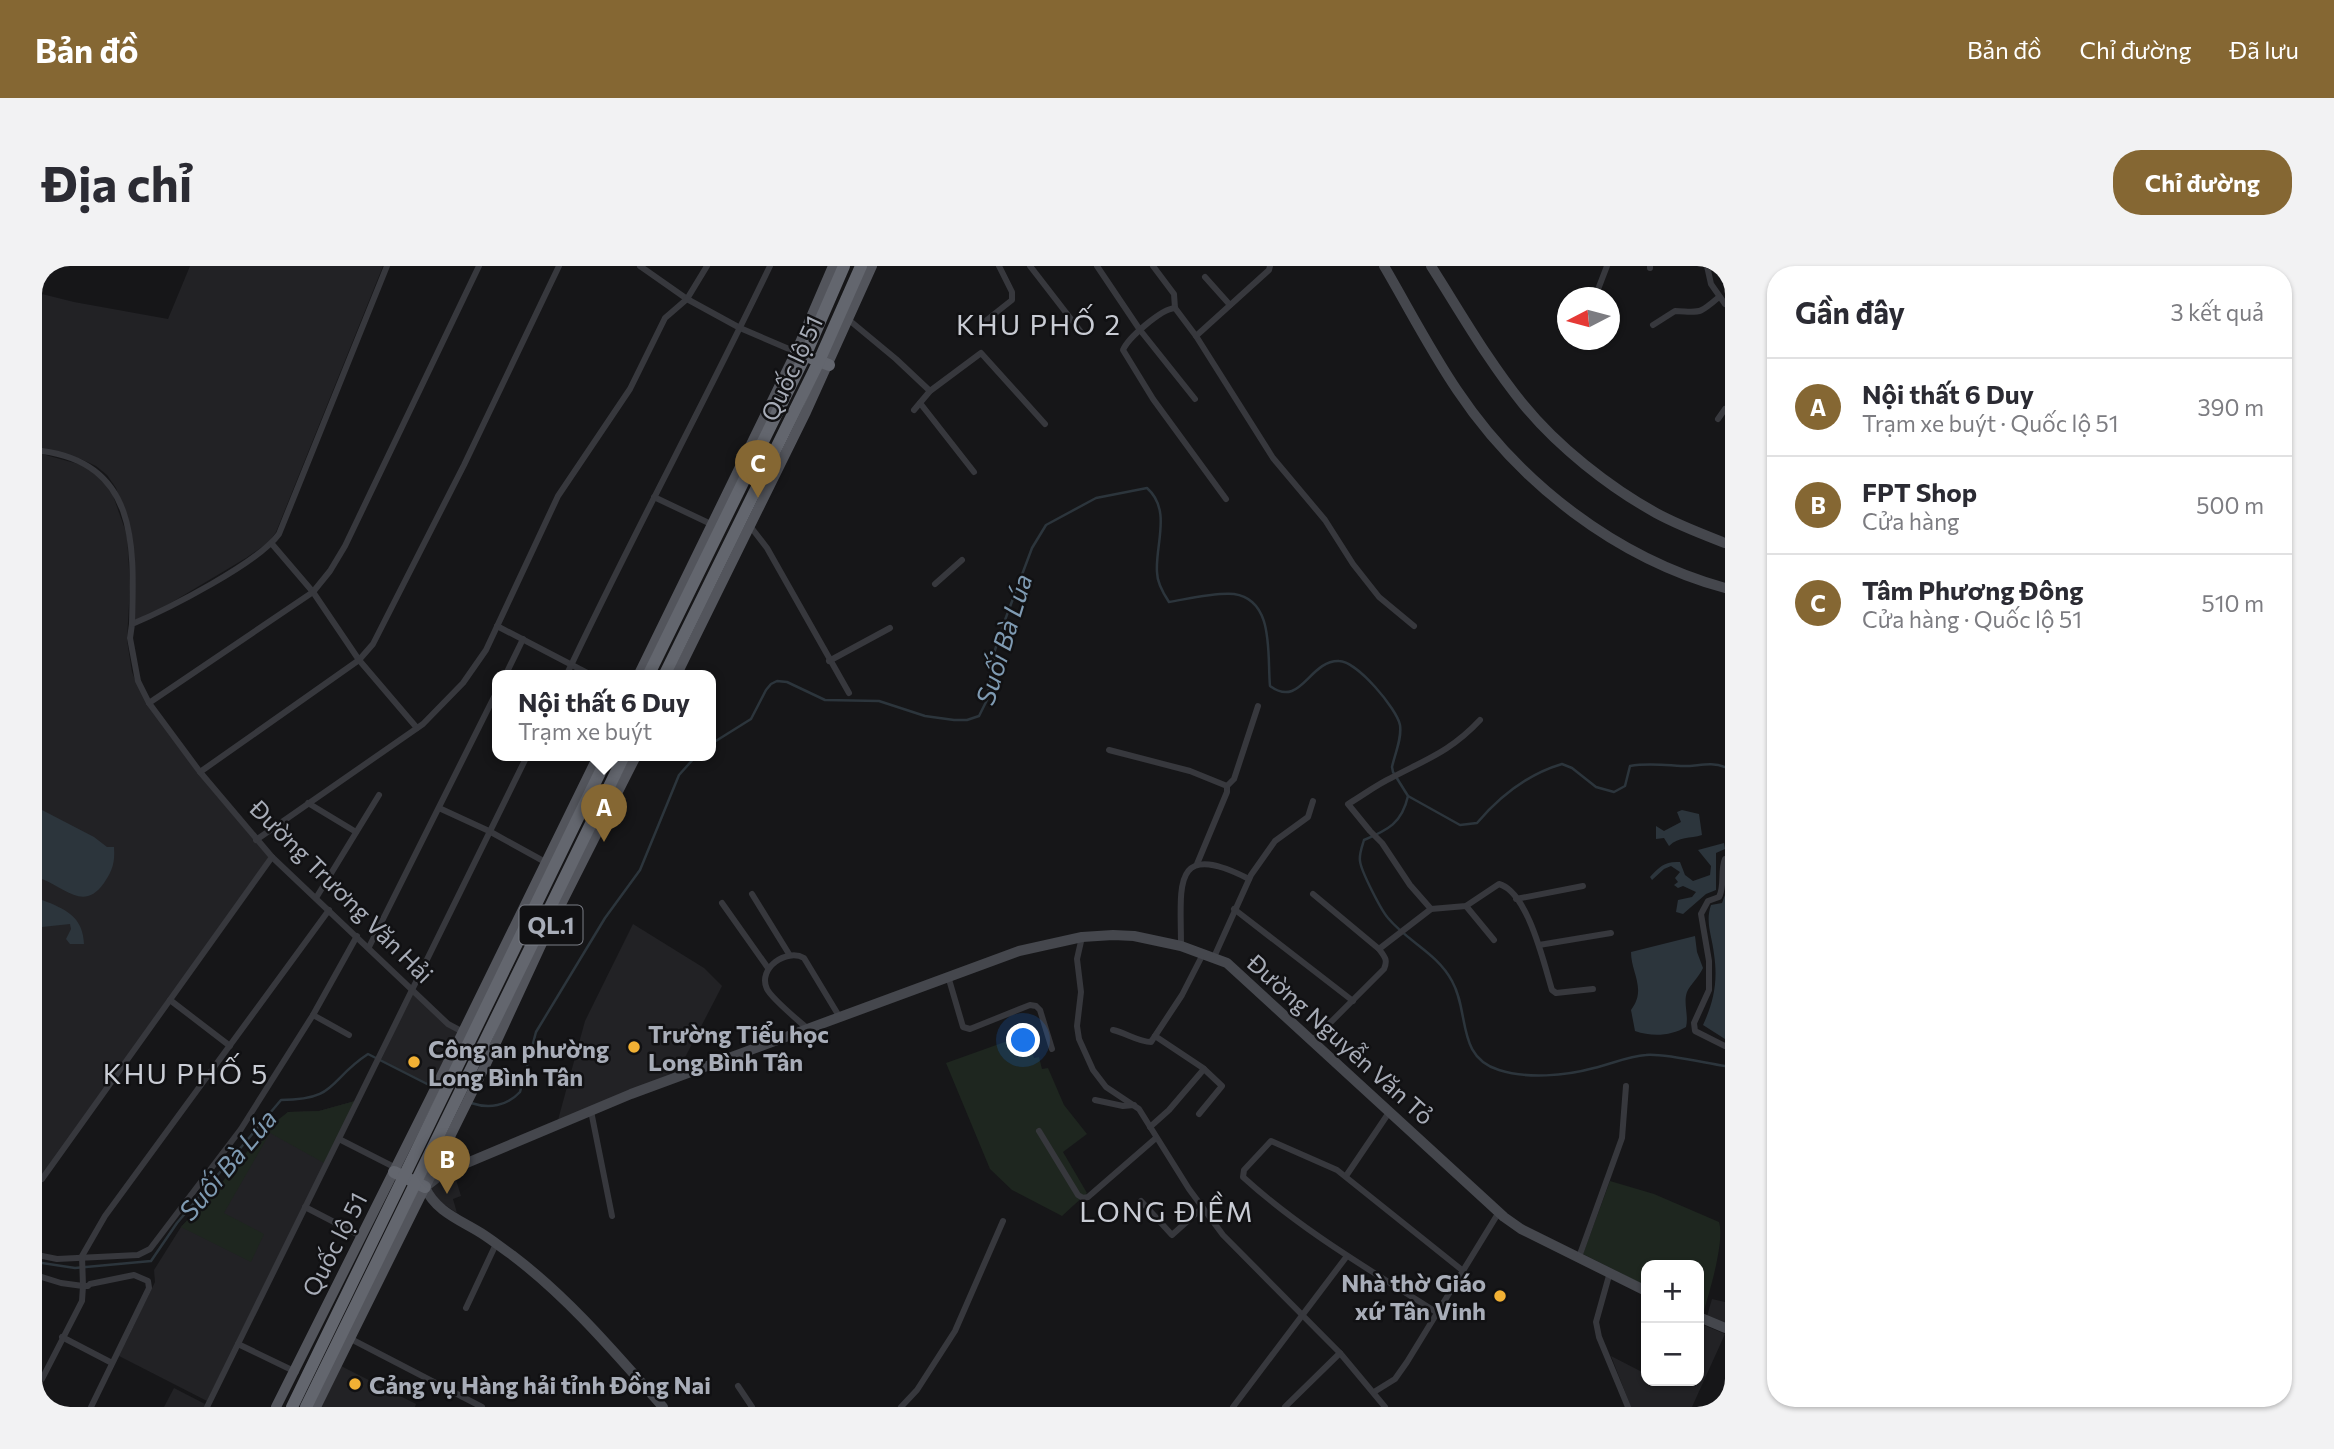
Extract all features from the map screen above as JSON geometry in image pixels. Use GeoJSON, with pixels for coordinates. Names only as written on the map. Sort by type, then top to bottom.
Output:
{"type":"FeatureCollection","features":[{"type":"Feature","properties":{"kind":"highway","name":"Quốc lộ 51"},"geometry":{"type":"LineString","coordinates":[[651,670],[716,526],[844,266]]}},
{"type":"Feature","properties":{"kind":"highway","name":"Quốc lộ 51"},"geometry":{"type":"LineString","coordinates":[[667,670],[745,523],[824,363],[861,266]]}},
{"type":"Feature","properties":{"kind":"highway"},"geometry":{"type":"LineString","coordinates":[[801,354],[824,363]]}},
{"type":"Feature","properties":{"kind":"highway","name":"QL.1"},"geometry":{"type":"LineString","coordinates":[[455,1089],[467,1034],[550,865],[605,761]]}},
{"type":"Feature","properties":{"kind":"highway","name":"QL.1"},"geometry":{"type":"LineString","coordinates":[[446,1107],[455,1089],[489,1044],[625,763]]}},
{"type":"Feature","properties":{"kind":"highway"},"geometry":{"type":"LineString","coordinates":[[467,1034],[489,1044]]}},
{"type":"Feature","properties":{"kind":"highway","name":"Quốc lộ 51"},"geometry":{"type":"LineString","coordinates":[[292,1407],[407,1177],[446,1107]]}},
{"type":"Feature","properties":{"kind":"highway","name":"Quốc lộ 51"},"geometry":{"type":"LineString","coordinates":[[306,1407],[407,1177]]}},
{"type":"Feature","properties":{"kind":"main road","name":"Quốc lộ 51"},"geometry":{"type":"LineString","coordinates":[[801,354],[833,266]]}},
{"type":"Feature","properties":{"kind":"main road","name":"Quốc lộ 51"},"geometry":{"type":"LineString","coordinates":[[824,363],[849,320],[872,266]]}},
{"type":"Feature","properties":{"kind":"main road","name":"Quốc lộ 51"},"geometry":{"type":"LineString","coordinates":[[679,670],[745,523]]}},
{"type":"Feature","properties":{"kind":"main road","name":"Quốc lộ 51"},"geometry":{"type":"LineString","coordinates":[[641,670],[716,526]]}},
{"type":"Feature","properties":{"kind":"main road","name":"QL.1"},"geometry":{"type":"LineString","coordinates":[[550,865],[596,761]]}},
{"type":"Feature","properties":{"kind":"main road","name":"QL.1"},"geometry":{"type":"LineString","coordinates":[[446,1107],[455,1089]]}},
{"type":"Feature","properties":{"kind":"main road","name":"Quốc lộ 51"},"geometry":{"type":"LineString","coordinates":[[276,1407],[361,1236],[407,1177],[446,1107]]}},
{"type":"Feature","properties":{"kind":"main road","name":"Quốc lộ 51"},"geometry":{"type":"LineString","coordinates":[[316,1407],[349,1338],[407,1177]]}},
{"type":"Feature","properties":{"kind":"street"},"geometry":{"type":"LineString","coordinates":[[132,624],[179,601],[272,544],[284,525],[387,266]]}},
{"type":"Feature","properties":{"kind":"street"},"geometry":{"type":"LineString","coordinates":[[149,703],[313,592],[330,571],[345,546],[479,266]]}},
{"type":"Feature","properties":{"kind":"street"},"geometry":{"type":"LineString","coordinates":[[200,772],[359,660],[377,637],[464,465],[559,266]]}},
{"type":"Feature","properties":{"kind":"street"},"geometry":{"type":"LineString","coordinates":[[639,266],[687,299],[740,328],[801,354]]}},
{"type":"Feature","properties":{"kind":"street"},"geometry":{"type":"LineString","coordinates":[[256,840],[417,728],[450,698],[476,667],[558,496],[630,389],[666,318],[687,299],[707,266]]}},
{"type":"Feature","properties":{"kind":"street"},"geometry":{"type":"LineString","coordinates":[[568,670],[770,266]]}},
{"type":"Feature","properties":{"kind":"street"},"geometry":{"type":"LineString","coordinates":[[983,323],[1009,304],[1013,297],[999,266]]}},
{"type":"Feature","properties":{"kind":"street"},"geometry":{"type":"LineString","coordinates":[[1030,266],[1081,332]]}},
{"type":"Feature","properties":{"kind":"street"},"geometry":{"type":"LineString","coordinates":[[1097,266],[1140,330],[1195,399]]}},
{"type":"Feature","properties":{"kind":"street"},"geometry":{"type":"LineString","coordinates":[[1153,266],[1174,294],[1175,308],[1196,336],[1273,458],[1325,520],[1353,565],[1379,597],[1414,626]]}},
{"type":"Feature","properties":{"kind":"street"},"geometry":{"type":"LineString","coordinates":[[1196,336],[1269,270],[1270,266]]}},
{"type":"Feature","properties":{"kind":"street"},"geometry":{"type":"LineString","coordinates":[[1384,266],[1458,392],[1481,422],[1534,480],[1585,521],[1627,546],[1680,573],[1725,587]]}},
{"type":"Feature","properties":{"kind":"street"},"geometry":{"type":"LineString","coordinates":[[1431,266],[1488,356],[1550,435],[1612,485],[1656,513],[1725,543]]}},
{"type":"Feature","properties":{"kind":"street"},"geometry":{"type":"LineString","coordinates":[[1599,287],[1607,266]]}},
{"type":"Feature","properties":{"kind":"street"},"geometry":{"type":"LineString","coordinates":[[1707,266],[1711,284],[1725,304]]}},
{"type":"Feature","properties":{"kind":"street"},"geometry":{"type":"LineString","coordinates":[[1205,276],[1230,305]]}},
{"type":"Feature","properties":{"kind":"street"},"geometry":{"type":"LineString","coordinates":[[1653,325],[1675,311],[1692,314],[1700,312],[1719,297]]}},
{"type":"Feature","properties":{"kind":"street"},"geometry":{"type":"LineString","coordinates":[[1175,308],[1167,310],[1140,330],[1123,348],[1153,399],[1226,499]]}},
{"type":"Feature","properties":{"kind":"street"},"geometry":{"type":"LineString","coordinates":[[849,320],[930,391]]}},
{"type":"Feature","properties":{"kind":"street"},"geometry":{"type":"LineString","coordinates":[[914,410],[930,391],[981,353],[1045,424]]}},
{"type":"Feature","properties":{"kind":"street"},"geometry":{"type":"LineString","coordinates":[[920,403],[974,472]]}},
{"type":"Feature","properties":{"kind":"street"},"geometry":{"type":"LineString","coordinates":[[1718,418],[1725,409]]}},
{"type":"Feature","properties":{"kind":"street","name":"Đường Trương Văn Hải"},"geometry":{"type":"LineString","coordinates":[[42,451],[83,462],[94,468],[113,489],[130,536],[133,577],[130,638],[135,671],[149,703],[200,772],[272,857],[448,1024],[467,1034]]}},
{"type":"Feature","properties":{"kind":"street"},"geometry":{"type":"LineString","coordinates":[[654,497],[716,526]]}},
{"type":"Feature","properties":{"kind":"street"},"geometry":{"type":"LineString","coordinates":[[745,523],[767,548],[849,693]]}},
{"type":"Feature","properties":{"kind":"street"},"geometry":{"type":"LineString","coordinates":[[272,544],[313,592],[359,660],[417,728]]}},
{"type":"Feature","properties":{"kind":"street"},"geometry":{"type":"LineString","coordinates":[[935,584],[962,560]]}},
{"type":"Feature","properties":{"kind":"street"},"geometry":{"type":"LineString","coordinates":[[497,626],[582,670]]}},
{"type":"Feature","properties":{"kind":"street"},"geometry":{"type":"LineString","coordinates":[[829,661],[890,628]]}},
{"type":"Feature","properties":{"kind":"street"},"geometry":{"type":"LineString","coordinates":[[508,670],[523,639]]}},
{"type":"Feature","properties":{"kind":"street"},"geometry":{"type":"LineString","coordinates":[[369,947],[492,701]]}},
{"type":"Feature","properties":{"kind":"street"},"geometry":{"type":"LineString","coordinates":[[1181,946],[1185,878],[1189,870],[1198,864],[1227,786],[1234,779],[1258,706]]}},
{"type":"Feature","properties":{"kind":"street"},"geometry":{"type":"LineString","coordinates":[[1431,909],[1410,885],[1382,843],[1348,804],[1391,778],[1440,754],[1461,740],[1480,720]]}},
{"type":"Feature","properties":{"kind":"street"},"geometry":{"type":"LineString","coordinates":[[1109,750],[1190,771],[1227,786]]}},
{"type":"Feature","properties":{"kind":"street"},"geometry":{"type":"LineString","coordinates":[[210,1406],[524,761]]}},
{"type":"Feature","properties":{"kind":"street"},"geometry":{"type":"LineString","coordinates":[[316,898],[379,795]]}},
{"type":"Feature","properties":{"kind":"street"},"geometry":{"type":"LineString","coordinates":[[1113,1030],[1127,1033],[1147,1043],[1151,1042],[1208,955],[1249,879],[1275,841],[1308,817],[1313,802]]}},
{"type":"Feature","properties":{"kind":"street"},"geometry":{"type":"LineString","coordinates":[[308,803],[356,832]]}},
{"type":"Feature","properties":{"kind":"street"},"geometry":{"type":"LineString","coordinates":[[439,808],[489,831],[550,865]]}},
{"type":"Feature","properties":{"kind":"street"},"geometry":{"type":"LineString","coordinates":[[42,1179],[272,857]]}},
{"type":"Feature","properties":{"kind":"street"},"geometry":{"type":"LineString","coordinates":[[1725,859],[1721,877],[1722,892],[1719,897],[1708,901],[1701,914],[1709,961],[1709,990],[1695,1023],[1695,1031],[1725,1046]]}},
{"type":"Feature","properties":{"kind":"street"},"geometry":{"type":"LineString","coordinates":[[1198,864],[1222,866],[1249,879]]}},
{"type":"Feature","properties":{"kind":"street"},"geometry":{"type":"LineString","coordinates":[[1379,949],[1431,909],[1457,909],[1466,906],[1499,884],[1516,899],[1531,922],[1554,992],[1593,989]]}},
{"type":"Feature","properties":{"kind":"street"},"geometry":{"type":"LineString","coordinates":[[1516,899],[1583,886]]}},
{"type":"Feature","properties":{"kind":"street"},"geometry":{"type":"LineString","coordinates":[[752,894],[789,954]]}},
{"type":"Feature","properties":{"kind":"street"},"geometry":{"type":"LineString","coordinates":[[1312,1041],[1384,969],[1387,962],[1379,949],[1313,894]]}},
{"type":"Feature","properties":{"kind":"street"},"geometry":{"type":"LineString","coordinates":[[723,903],[768,968]]}},
{"type":"Feature","properties":{"kind":"street"},"geometry":{"type":"LineString","coordinates":[[1466,906],[1494,940]]}},
{"type":"Feature","properties":{"kind":"street"},"geometry":{"type":"LineString","coordinates":[[1234,909],[1353,1001]]}},
{"type":"Feature","properties":{"kind":"street"},"geometry":{"type":"LineString","coordinates":[[42,1378],[82,1301],[82,1256],[104,1216],[329,910]]}},
{"type":"Feature","properties":{"kind":"street"},"geometry":{"type":"LineString","coordinates":[[1539,946],[1611,933]]}},
{"type":"Feature","properties":{"kind":"street"},"geometry":{"type":"LineString","coordinates":[[42,1256],[57,1259],[138,1255],[150,1249],[241,1129],[313,1015],[357,936]]}},
{"type":"Feature","properties":{"kind":"street","name":"Đường Nguyễn Văn Tỏ"},"geometry":{"type":"LineString","coordinates":[[407,1177],[443,1173],[631,1094],[1019,951],[1082,937],[1134,936],[1181,946],[1227,963],[1499,1212],[1521,1229],[1641,1288]]}},
{"type":"Feature","properties":{"kind":"street"},"geometry":{"type":"LineString","coordinates":[[1082,937],[1077,959],[1081,992],[1077,1026],[1079,1039],[1093,1070],[1106,1087],[1139,1109],[1202,1208],[1245,1260],[1340,1353],[1385,1407]]}},
{"type":"Feature","properties":{"kind":"street"},"geometry":{"type":"LineString","coordinates":[[808,1029],[767,990],[765,974],[768,968],[789,954],[804,958],[839,1016]]}},
{"type":"Feature","properties":{"kind":"street"},"geometry":{"type":"LineString","coordinates":[[948,976],[963,1027],[970,1030],[1030,1005],[1036,1006],[1040,1010],[1052,1049]]}},
{"type":"Feature","properties":{"kind":"street"},"geometry":{"type":"LineString","coordinates":[[170,1000],[230,1046]]}},
{"type":"Feature","properties":{"kind":"street"},"geometry":{"type":"LineString","coordinates":[[313,1015],[349,1035]]}},
{"type":"Feature","properties":{"kind":"street"},"geometry":{"type":"LineString","coordinates":[[1155,1036],[1204,1069],[1222,1086],[1199,1114]]}},
{"type":"Feature","properties":{"kind":"street"},"geometry":{"type":"LineString","coordinates":[[1150,1127],[1169,1110],[1204,1069]]}},
{"type":"Feature","properties":{"kind":"street"},"geometry":{"type":"LineString","coordinates":[[1579,1257],[1622,1138],[1626,1086]]}},
{"type":"Feature","properties":{"kind":"street"},"geometry":{"type":"LineString","coordinates":[[1094,1100],[1122,1106],[1134,1105]]}},
{"type":"Feature","properties":{"kind":"street"},"geometry":{"type":"LineString","coordinates":[[591,1111],[612,1216]]}},
{"type":"Feature","properties":{"kind":"street"},"geometry":{"type":"LineString","coordinates":[[1346,1176],[1390,1111]]}},
{"type":"Feature","properties":{"kind":"street"},"geometry":{"type":"LineString","coordinates":[[1039,1131],[1078,1195],[1083,1198],[1088,1197],[1156,1138]]}},
{"type":"Feature","properties":{"kind":"street"},"geometry":{"type":"LineString","coordinates":[[339,1139],[407,1177],[443,1211],[496,1244],[532,1271],[579,1315],[663,1407]]}},
{"type":"Feature","properties":{"kind":"street"},"geometry":{"type":"LineString","coordinates":[[1436,1312],[1347,1256],[1285,1212],[1250,1184],[1242,1174],[1244,1170],[1271,1141],[1337,1170],[1462,1270]]}},
{"type":"Feature","properties":{"kind":"street"},"geometry":{"type":"LineString","coordinates":[[1141,1201],[1172,1235],[1202,1208]]}},
{"type":"Feature","properties":{"kind":"street"},"geometry":{"type":"LineString","coordinates":[[305,1207],[361,1236]]}},
{"type":"Feature","properties":{"kind":"street"},"geometry":{"type":"LineString","coordinates":[[1374,1392],[1395,1379],[1499,1212]]}},
{"type":"Feature","properties":{"kind":"street"},"geometry":{"type":"LineString","coordinates":[[901,1407],[917,1390],[955,1331],[1003,1221]]}},
{"type":"Feature","properties":{"kind":"street"},"geometry":{"type":"LineString","coordinates":[[466,1308],[496,1244]]}},
{"type":"Feature","properties":{"kind":"street"},"geometry":{"type":"LineString","coordinates":[[1233,1407],[1347,1256]]}},
{"type":"Feature","properties":{"kind":"street"},"geometry":{"type":"LineString","coordinates":[[1610,1272],[1596,1322],[1599,1337],[1628,1407]]}},
{"type":"Feature","properties":{"kind":"street"},"geometry":{"type":"LineString","coordinates":[[42,1277],[61,1283],[89,1286],[134,1276],[150,1284],[91,1407]]}},
{"type":"Feature","properties":{"kind":"street"},"geometry":{"type":"LineString","coordinates":[[1704,1319],[1725,1328]]}},
{"type":"Feature","properties":{"kind":"street"},"geometry":{"type":"LineString","coordinates":[[62,1337],[112,1363]]}},
{"type":"Feature","properties":{"kind":"street"},"geometry":{"type":"LineString","coordinates":[[349,1338],[482,1407]]}},
{"type":"Feature","properties":{"kind":"street"},"geometry":{"type":"LineString","coordinates":[[238,1344],[307,1376]]}},
{"type":"Feature","properties":{"kind":"street"},"geometry":{"type":"LineString","coordinates":[[1285,1407],[1340,1353]]}},
{"type":"Feature","properties":{"kind":"street"},"geometry":{"type":"LineString","coordinates":[[737,1387],[752,1407]]}},
{"type":"Feature","properties":{"kind":"shaded area"},"geometry":{"type":"Polygon","coordinates":[[[190,266],[383,266],[276,532],[269,542],[169,604],[135,620],[132,534],[116,488],[96,466],[42,448],[42,294],[168,319],[190,266]]]}},
{"type":"Feature","properties":{"kind":"shaded area"},"geometry":{"type":"Polygon","coordinates":[[[42,454],[82,465],[93,471],[111,490],[127,535],[130,586],[127,640],[136,682],[198,774],[269,857],[42,1174],[42,454]]]}},
{"type":"Feature","properties":{"kind":"shaded area"},"geometry":{"type":"Polygon","coordinates":[[[42,810],[94,837],[107,847],[114,847],[111,870],[104,883],[89,896],[75,895],[42,879],[42,810]]]}},
{"type":"Feature","properties":{"kind":"shaded area"},"geometry":{"type":"Polygon","coordinates":[[[1682,810],[1699,814],[1702,835],[1681,839],[1669,846],[1664,838],[1656,839],[1656,826],[1664,831],[1681,822],[1677,812],[1682,810]]]}},
{"type":"Feature","properties":{"kind":"shaded area"},"geometry":{"type":"Polygon","coordinates":[[[1724,843],[1725,849],[1716,853],[1716,890],[1706,894],[1683,914],[1676,912],[1678,900],[1692,897],[1696,892],[1674,885],[1678,882],[1675,878],[1680,872],[1671,866],[1652,880],[1650,877],[1670,862],[1680,862],[1685,875],[1693,881],[1710,875],[1711,866],[1698,850],[1724,843]]]}},
{"type":"Feature","properties":{"kind":"shaded area"},"geometry":{"type":"Polygon","coordinates":[[[1725,895],[1725,1039],[1703,1025],[1710,1008],[1715,982],[1709,911],[1711,905],[1722,903],[1725,895]]]}},
{"type":"Feature","properties":{"kind":"shaded area"},"geometry":{"type":"Polygon","coordinates":[[[42,900],[72,915],[80,927],[84,944],[70,944],[66,939],[71,929],[70,924],[42,927],[42,900]]]}},
{"type":"Feature","properties":{"kind":"shaded area","name":"Trường Tiểu học Long Bình Tân"},"geometry":{"type":"Polygon","coordinates":[[[633,924],[704,968],[722,986],[677,1073],[558,1120],[585,1021],[633,924]]]}},
{"type":"Feature","properties":{"kind":"shaded area"},"geometry":{"type":"Polygon","coordinates":[[[1695,936],[1703,968],[1687,992],[1686,1027],[1661,1035],[1635,1031],[1631,1010],[1636,1002],[1638,988],[1631,952],[1695,936]]]}},
{"type":"Feature","properties":{"kind":"shaded area"},"geometry":{"type":"Polygon","coordinates":[[[413,992],[458,1032],[431,1086],[381,1060],[413,992]]]}},
{"type":"Feature","properties":{"kind":"shaded area"},"geometry":{"type":"Polygon","coordinates":[[[1027,1034],[1034,1058],[1039,1057],[1042,1069],[1048,1068],[1064,1105],[1087,1134],[1063,1152],[1087,1193],[1062,1216],[1012,1190],[990,1169],[946,1063],[1027,1034]]]}},
{"type":"Feature","properties":{"kind":"shaded area"},"geometry":{"type":"Polygon","coordinates":[[[355,1101],[207,1401],[119,1356],[155,1282],[154,1270],[181,1227],[288,1112],[319,1111],[355,1101]]]}},
{"type":"Feature","properties":{"kind":"shaded area"},"geometry":{"type":"Polygon","coordinates":[[[355,1101],[324,1163],[270,1133],[224,1213],[264,1234],[251,1262],[181,1227],[265,1130],[288,1112],[319,1111],[355,1101]]]}},
{"type":"Feature","properties":{"kind":"shaded area"},"geometry":{"type":"Polygon","coordinates":[[[454,1173],[461,1196],[453,1199],[457,1213],[439,1201],[430,1188],[454,1173]]]}},
{"type":"Feature","properties":{"kind":"shaded area"},"geometry":{"type":"Polygon","coordinates":[[[1610,1181],[1654,1194],[1719,1222],[1718,1254],[1704,1310],[1704,1260],[1641,1260],[1641,1283],[1583,1254],[1610,1181]]]}},
{"type":"Feature","properties":{"kind":"shaded area"},"geometry":{"type":"Polygon","coordinates":[[[1712,1299],[1725,1302],[1725,1324],[1707,1316],[1712,1299]]]}},
{"type":"Feature","properties":{"kind":"shaded area"},"geometry":{"type":"Polygon","coordinates":[[[1704,1325],[1725,1334],[1704,1380],[1704,1325]]]}},
{"type":"Feature","properties":{"kind":"shaded area"},"geometry":{"type":"Polygon","coordinates":[[[1611,1356],[1641,1371],[1641,1386],[1701,1386],[1692,1407],[1631,1407],[1611,1356]]]}},
{"type":"Feature","properties":{"kind":"shaded area","name":"Cảng vụ Hàng hải tỉnh Đồng Nai"},"geometry":{"type":"Polygon","coordinates":[[[341,1366],[416,1404],[415,1407],[321,1407],[341,1366]]]}},
{"type":"Feature","properties":{"kind":"shaded area"},"geometry":{"type":"Polygon","coordinates":[[[174,1388],[205,1404],[204,1407],[164,1407],[174,1388]]]}},
{"type":"Feature","properties":{"kind":"waterway","name":"Suối Bà Lúa"},"geometry":{"type":"LineString","coordinates":[[716,741],[751,719],[766,690],[777,681],[787,682],[825,700],[879,701],[925,716],[954,720],[979,716],[987,700],[995,650],[1005,620],[1032,548],[1046,525],[1096,498],[1147,488],[1155,497],[1161,517],[1157,576],[1169,602],[1219,594],[1234,594],[1247,598],[1263,618],[1268,645],[1270,686],[1290,692],[1320,668],[1339,661],[1356,669],[1392,708],[1400,725],[1392,767],[1408,796],[1398,819],[1380,833],[1364,840],[1360,861],[1388,918],[1430,955],[1452,981],[1466,1033],[1476,1055],[1485,1064],[1499,1070],[1534,1075],[1571,1073],[1646,1055],[1725,1066]]}},
{"type":"Feature","properties":{"kind":"waterway","name":"Suối Bà Lúa"},"geometry":{"type":"LineString","coordinates":[[471,1103],[497,1105],[520,1092],[536,1032],[605,918],[640,870],[679,775],[692,761]]}},
{"type":"Feature","properties":{"kind":"waterway"},"geometry":{"type":"LineString","coordinates":[[1408,796],[1460,825],[1477,823],[1515,787],[1562,764],[1572,768],[1596,787],[1614,792],[1625,786],[1630,766],[1708,764],[1725,767]]}},
{"type":"Feature","properties":{"kind":"waterway","name":"Suối Bà Lúa"},"geometry":{"type":"LineString","coordinates":[[42,1263],[75,1268],[151,1261],[177,1223],[281,1100],[299,1099],[323,1092],[368,1054],[433,1087]]}},
{"type":"Feature","properties":{"kind":"place","name":"Tâm Phương Đông"},"geometry":{"type":"Point","coordinates":[758,498]}},
{"type":"Feature","properties":{"kind":"place","name":"Nội thất 6 Duy"},"geometry":{"type":"Point","coordinates":[604,842]}},
{"type":"Feature","properties":{"kind":"place","name":"Trường Tiểu học Long Bình Tân"},"geometry":{"type":"Point","coordinates":[634,1047]}},
{"type":"Feature","properties":{"kind":"place","name":"Công an phường Long Bình Tân"},"geometry":{"type":"Point","coordinates":[414,1062]}},
{"type":"Feature","properties":{"kind":"place","name":"FPT Shop"},"geometry":{"type":"Point","coordinates":[447,1194]}},
{"type":"Feature","properties":{"kind":"place","name":"Nhà thờ Giáo xứ Tân Vinh"},"geometry":{"type":"Point","coordinates":[1500,1296]}},
{"type":"Feature","properties":{"kind":"place","name":"Cảng vụ Hàng hải tỉnh Đồng Nai"},"geometry":{"type":"Point","coordinates":[355,1384]}},
{"type":"Feature","properties":{"kind":"district","name":"KHU PHỐ 2"},"geometry":{"type":"Point","coordinates":[1039,324]}},
{"type":"Feature","properties":{"kind":"district","name":"KHU PHỐ 5"},"geometry":{"type":"Point","coordinates":[186,1073]}},
{"type":"Feature","properties":{"kind":"district","name":"LONG ĐIỀM"},"geometry":{"type":"Point","coordinates":[1167,1211]}}]}
